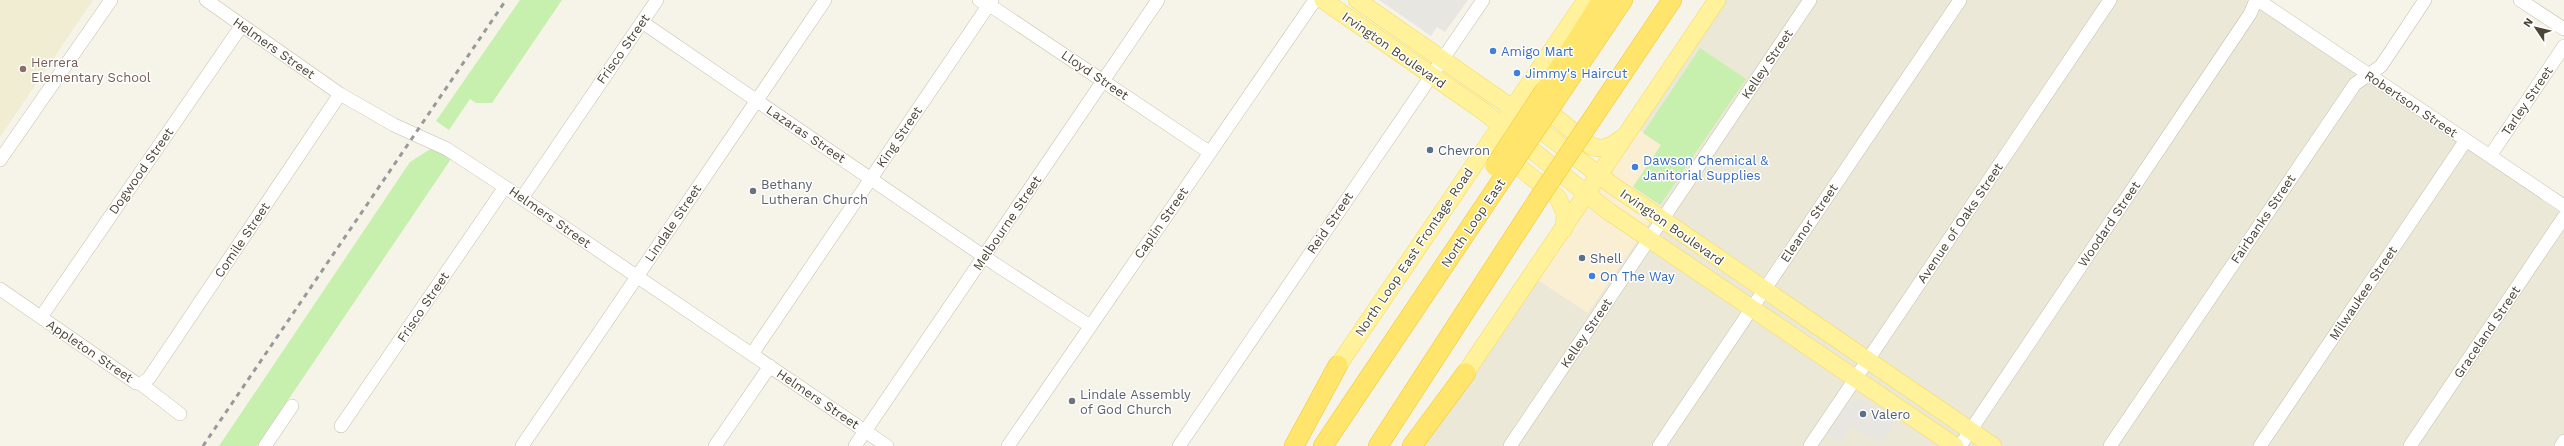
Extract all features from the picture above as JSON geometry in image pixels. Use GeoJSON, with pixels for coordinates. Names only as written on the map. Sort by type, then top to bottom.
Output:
{"type":"FeatureCollection","features":[{"type":"Feature","properties":{"kind":"highway"},"geometry":{"type":"LineString","coordinates":[[1551,94],[1602,0]]}},
{"type":"Feature","properties":{"kind":"highway","name":"North Loop East"},"geometry":{"type":"LineString","coordinates":[[1323,446],[1484,208],[1500,171],[1551,94],[1623,0]]}},
{"type":"Feature","properties":{"kind":"highway"},"geometry":{"type":"LineString","coordinates":[[1378,446],[1537,201],[1672,0]]}},
{"type":"Feature","properties":{"kind":"highway"},"geometry":{"type":"LineString","coordinates":[[1604,101],[1686,0]]}},
{"type":"Feature","properties":{"kind":"highway"},"geometry":{"type":"LineString","coordinates":[[1294,446],[1338,365]]}},
{"type":"Feature","properties":{"kind":"highway"},"geometry":{"type":"LineString","coordinates":[[1412,446],[1466,374]]}},
{"type":"Feature","properties":{"kind":"main road","name":"Irvington Boulevard"},"geometry":{"type":"LineString","coordinates":[[1323,0],[1500,125],[1587,194],[1955,446]]}},
{"type":"Feature","properties":{"kind":"main road","name":"Irvington Boulevard"},"geometry":{"type":"LineString","coordinates":[[1356,0],[1512,108],[1599,175],[1662,220],[1993,446]]}},
{"type":"Feature","properties":{"kind":"main road","name":"North Loop East Frontage Road"},"geometry":{"type":"LineString","coordinates":[[1284,446],[1480,154],[1586,0]]}},
{"type":"Feature","properties":{"kind":"main road"},"geometry":{"type":"LineString","coordinates":[[1417,446],[1717,0]]}},
{"type":"Feature","properties":{"kind":"main road"},"geometry":{"type":"LineString","coordinates":[[1539,68],[1534,86],[1534,97],[1539,104],[1591,146],[1600,150],[1608,148],[1624,137]]}},
{"type":"Feature","properties":{"kind":"main road"},"geometry":{"type":"LineString","coordinates":[[1480,154],[1498,151],[1504,154],[1558,198],[1565,214],[1564,228]]}},
{"type":"Feature","properties":{"kind":"street"},"geometry":{"type":"LineString","coordinates":[[0,160],[111,0]]}},
{"type":"Feature","properties":{"kind":"street","name":"Helmers Street"},"geometry":{"type":"LineString","coordinates":[[206,0],[340,94],[394,125],[447,149],[522,198],[636,277],[887,446]]}},
{"type":"Feature","properties":{"kind":"street","name":"Frisco Street"},"geometry":{"type":"LineString","coordinates":[[522,198],[657,0]]}},
{"type":"Feature","properties":{"kind":"street","name":"Lindale Street"},"geometry":{"type":"LineString","coordinates":[[522,446],[825,0]]}},
{"type":"Feature","properties":{"kind":"street","name":"Melbourne Street"},"geometry":{"type":"LineString","coordinates":[[855,446],[985,257],[1158,0]]}},
{"type":"Feature","properties":{"kind":"street","name":"Caplin Street"},"geometry":{"type":"LineString","coordinates":[[1008,446],[1315,0]]}},
{"type":"Feature","properties":{"kind":"street","name":"Reid Street"},"geometry":{"type":"LineString","coordinates":[[1179,446],[1483,0]]}},
{"type":"Feature","properties":{"kind":"street","name":"Kelley Street"},"geometry":{"type":"LineString","coordinates":[[1510,446],[1810,0]]}},
{"type":"Feature","properties":{"kind":"street","name":"Eleanor Street"},"geometry":{"type":"LineString","coordinates":[[1659,446],[1960,0]]}},
{"type":"Feature","properties":{"kind":"street","name":"Avenue of Oaks Street"},"geometry":{"type":"LineString","coordinates":[[1810,446],[2110,0]]}},
{"type":"Feature","properties":{"kind":"street","name":"Robertson Street"},"geometry":{"type":"LineString","coordinates":[[2257,0],[2368,76],[2564,206]]}},
{"type":"Feature","properties":{"kind":"street","name":"Woodard Street"},"geometry":{"type":"LineString","coordinates":[[1960,446],[2245,21],[2257,0]]}},
{"type":"Feature","properties":{"kind":"street","name":"Fairbanks Street"},"geometry":{"type":"LineString","coordinates":[[2110,446],[2355,84],[2381,66],[2425,0]]}},
{"type":"Feature","properties":{"kind":"street"},"geometry":{"type":"LineString","coordinates":[[2520,0],[2564,29]]}},
{"type":"Feature","properties":{"kind":"street","name":"Lloyd Street"},"geometry":{"type":"LineString","coordinates":[[986,2],[1210,152]]}},
{"type":"Feature","properties":{"kind":"street","name":"King Street"},"geometry":{"type":"LineString","coordinates":[[752,354],[871,178],[986,2]]}},
{"type":"Feature","properties":{"kind":"street","name":"Lazaras Street"},"geometry":{"type":"LineString","coordinates":[[642,22],[985,257],[1090,326]]}},
{"type":"Feature","properties":{"kind":"street","name":"Dogwood Street"},"geometry":{"type":"LineString","coordinates":[[41,317],[242,25]]}},
{"type":"Feature","properties":{"kind":"street","name":"Tarley Street"},"geometry":{"type":"LineString","coordinates":[[2490,156],[2564,46]]}},
{"type":"Feature","properties":{"kind":"street","name":"Comile Street"},"geometry":{"type":"LineString","coordinates":[[141,384],[149,378],[340,94]]}},
{"type":"Feature","properties":{"kind":"street","name":"Milwaukee Street"},"geometry":{"type":"LineString","coordinates":[[2260,446],[2466,140]]}},
{"type":"Feature","properties":{"kind":"street","name":"Frisco Street"},"geometry":{"type":"LineString","coordinates":[[341,426],[505,187]]}},
{"type":"Feature","properties":{"kind":"street","name":"Graceland Street"},"geometry":{"type":"LineString","coordinates":[[2410,446],[2564,217]]}},
{"type":"Feature","properties":{"kind":"street","name":"Appleton Street"},"geometry":{"type":"LineString","coordinates":[[0,289],[136,383],[141,384],[180,414]]}},
{"type":"Feature","properties":{"kind":"street"},"geometry":{"type":"LineString","coordinates":[[715,446],[770,366]]}},
{"type":"Feature","properties":{"kind":"street"},"geometry":{"type":"LineString","coordinates":[[265,446],[292,406]]}},
{"type":"Feature","properties":{"kind":"street"},"geometry":{"type":"LineString","coordinates":[[2561,446],[2564,441]]}},
{"type":"Feature","properties":{"kind":"shaded area","name":"Herrera Elementary School"},"geometry":{"type":"Polygon","coordinates":[[[0,0],[93,0],[0,137],[0,0]]]}},
{"type":"Feature","properties":{"kind":"shaded area"},"geometry":{"type":"Polygon","coordinates":[[[1379,0],[1468,0],[1445,32],[1437,27],[1431,36],[1379,0]]]}},
{"type":"Feature","properties":{"kind":"shaded area"},"geometry":{"type":"Polygon","coordinates":[[[1725,0],[2247,0],[2564,215],[2564,446],[1424,446],[1725,0]]]}},
{"type":"Feature","properties":{"kind":"shaded area"},"geometry":{"type":"Polygon","coordinates":[[[1638,129],[1661,145],[1633,187],[1661,206],[1588,313],[1536,279],[1638,129]]]}},
{"type":"Feature","properties":{"kind":"shaded area"},"geometry":{"type":"Polygon","coordinates":[[[1861,399],[1896,423],[1881,444],[1852,425],[1840,442],[1828,433],[1850,401],[1856,402],[1861,399]]]}},
{"type":"Feature","properties":{"kind":"green space"},"geometry":{"type":"Polygon","coordinates":[[[520,0],[562,0],[492,103],[476,103],[470,99],[449,130],[436,121],[520,0]]]}},
{"type":"Feature","properties":{"kind":"green space"},"geometry":{"type":"Polygon","coordinates":[[[1700,48],[1746,79],[1660,205],[1633,187],[1661,145],[1643,133],[1700,48]]]}},
{"type":"Feature","properties":{"kind":"green space"},"geometry":{"type":"Polygon","coordinates":[[[432,148],[451,159],[257,446],[219,446],[410,162],[432,148]]]}},
{"type":"Feature","properties":{"kind":"railway"},"geometry":{"type":"LineString","coordinates":[[203,446],[506,0]]}},
{"type":"Feature","properties":{"kind":"place","name":"Amigo Mart"},"geometry":{"type":"Point","coordinates":[1493,51]}},
{"type":"Feature","properties":{"kind":"place","name":"Herrera Elementary School"},"geometry":{"type":"Point","coordinates":[23,69]}},
{"type":"Feature","properties":{"kind":"place","name":"Jimmy's Haircut"},"geometry":{"type":"Point","coordinates":[1517,73]}},
{"type":"Feature","properties":{"kind":"place","name":"Chevron"},"geometry":{"type":"Point","coordinates":[1430,150]}},
{"type":"Feature","properties":{"kind":"place","name":"Dawson Chemical & Janitorial Supplies"},"geometry":{"type":"Point","coordinates":[1635,167]}},
{"type":"Feature","properties":{"kind":"place","name":"Bethany Lutheran Church"},"geometry":{"type":"Point","coordinates":[753,191]}},
{"type":"Feature","properties":{"kind":"place","name":"Shell"},"geometry":{"type":"Point","coordinates":[1582,258]}},
{"type":"Feature","properties":{"kind":"place","name":"On The Way"},"geometry":{"type":"Point","coordinates":[1592,276]}},
{"type":"Feature","properties":{"kind":"place","name":"Lindale Assembly of God Church"},"geometry":{"type":"Point","coordinates":[1072,401]}},
{"type":"Feature","properties":{"kind":"place","name":"Valero"},"geometry":{"type":"Point","coordinates":[1863,414]}}]}
